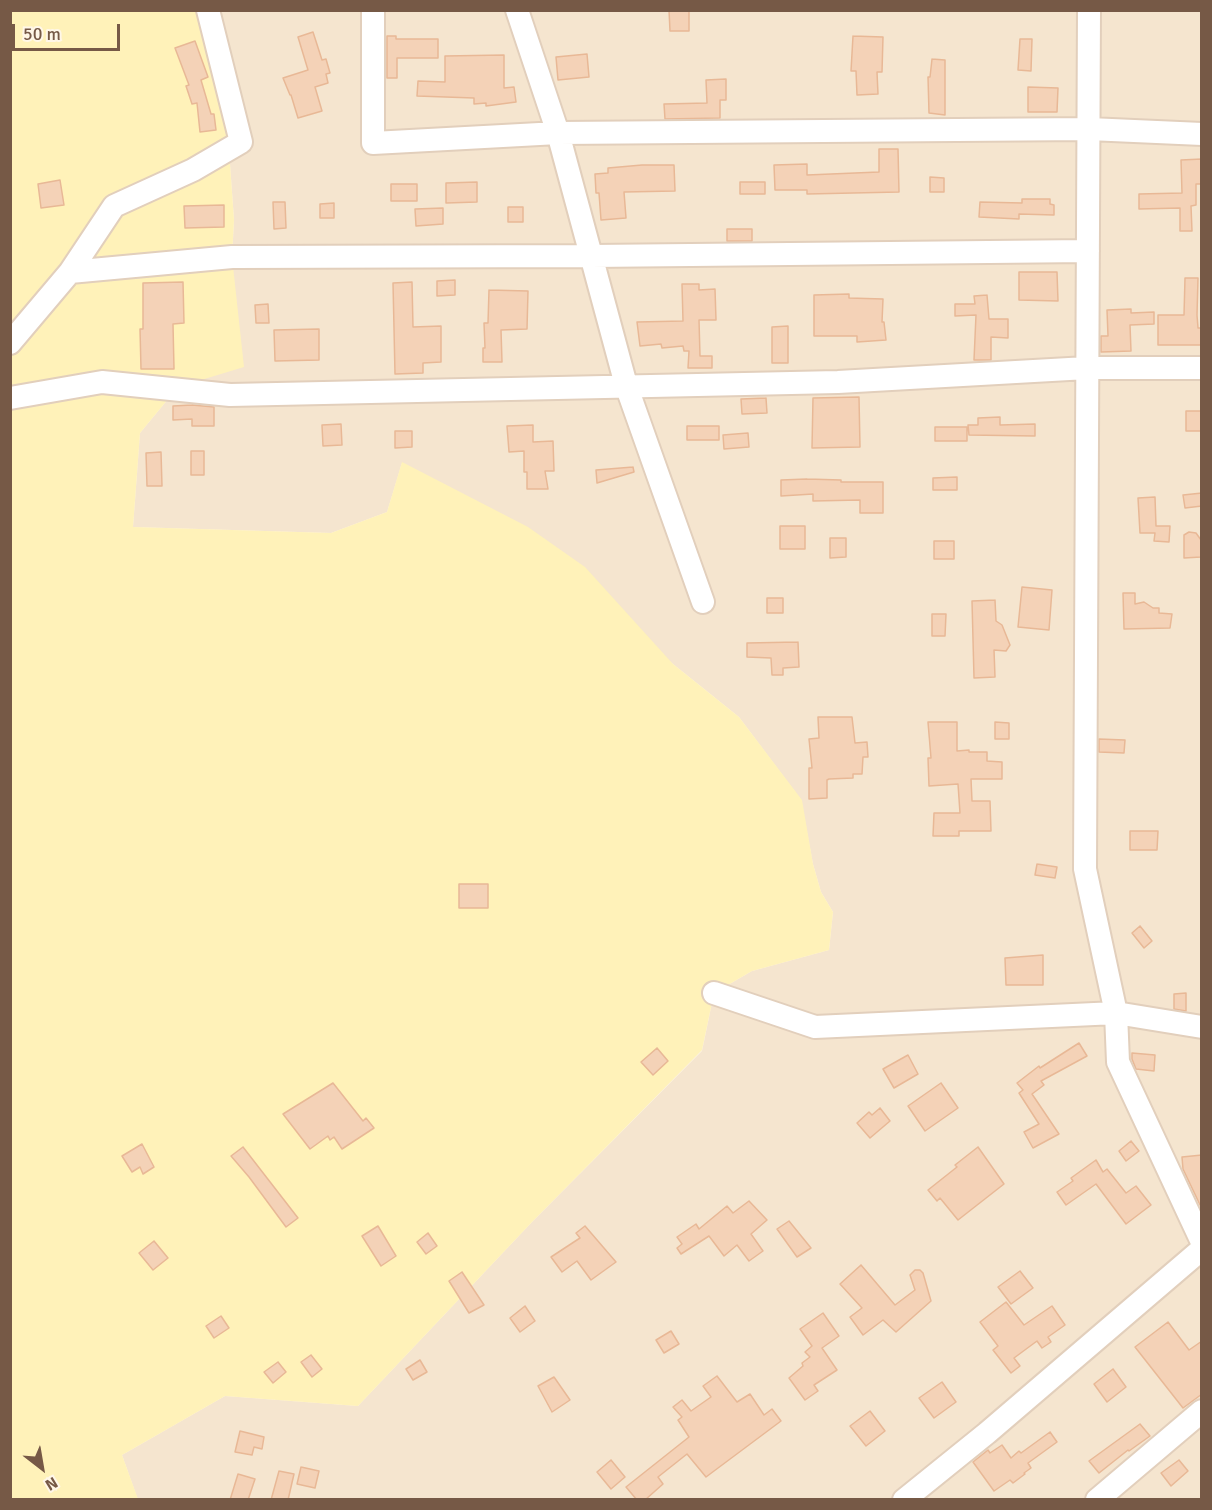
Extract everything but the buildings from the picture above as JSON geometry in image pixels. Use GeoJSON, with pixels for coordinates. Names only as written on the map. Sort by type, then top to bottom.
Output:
{"type":"FeatureCollection","features":[{"type":"Feature","properties":{"kind":"street"},"geometry":{"type":"LineString","coordinates":[[10,343],[70,272],[114,206],[193,170],[241,142],[208,10]]}},
{"type":"Feature","properties":{"kind":"street"},"geometry":{"type":"LineString","coordinates":[[373,10],[373,143],[558,133],[1089,129],[1202,134]]}},
{"type":"Feature","properties":{"kind":"street"},"geometry":{"type":"LineString","coordinates":[[517,10],[558,133],[627,385],[703,602]]}},
{"type":"Feature","properties":{"kind":"street"},"geometry":{"type":"LineString","coordinates":[[1089,10],[1085,869],[1116,1013],[1118,1062],[1202,1242]]}},
{"type":"Feature","properties":{"kind":"street"},"geometry":{"type":"LineString","coordinates":[[70,272],[232,257],[1088,251]]}},
{"type":"Feature","properties":{"kind":"street"},"geometry":{"type":"LineString","coordinates":[[10,398],[102,382],[230,395],[838,382],[1088,368],[1202,368]]}},
{"type":"Feature","properties":{"kind":"street"},"geometry":{"type":"LineString","coordinates":[[714,993],[815,1027],[1116,1013],[1202,1028]]}},
{"type":"Feature","properties":{"kind":"street"},"geometry":{"type":"LineString","coordinates":[[904,1500],[987,1433],[1202,1249]]}},
{"type":"Feature","properties":{"kind":"street"},"geometry":{"type":"LineString","coordinates":[[1097,1500],[1202,1411]]}},
{"type":"Feature","properties":{"kind":"shaded area"},"geometry":{"type":"Polygon","coordinates":[[[219,11],[1201,11],[1201,1499],[138,1500],[122,1455],[225,1396],[358,1406],[532,1222],[702,1051],[714,993],[752,971],[829,950],[833,912],[821,892],[813,864],[801,800],[739,717],[673,664],[402,463],[387,512],[331,533],[133,527],[140,433],[178,387],[232,257],[234,220],[219,11]]]}},
{"type":"Feature","properties":{"kind":"sand"},"geometry":{"type":"Polygon","coordinates":[[[10,11],[219,11],[234,220],[232,257],[244,367],[178,387],[140,433],[133,527],[331,533],[387,512],[402,462],[528,527],[585,567],[673,664],[739,717],[802,800],[813,864],[821,892],[833,912],[829,950],[752,971],[714,993],[702,1050],[532,1222],[358,1406],[225,1396],[122,1455],[138,1499],[11,1499],[10,11]]]}}]}
